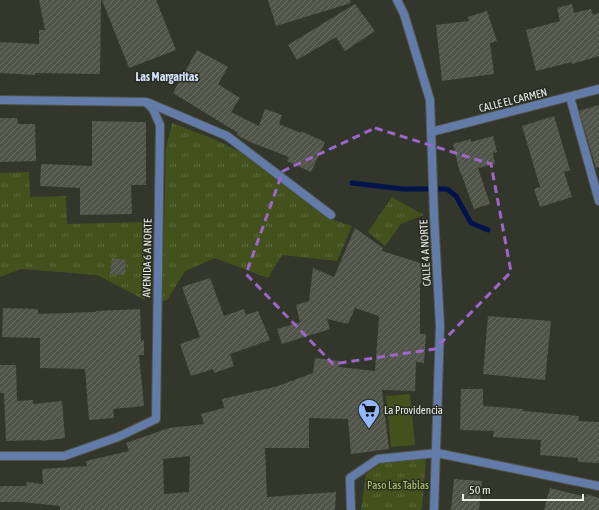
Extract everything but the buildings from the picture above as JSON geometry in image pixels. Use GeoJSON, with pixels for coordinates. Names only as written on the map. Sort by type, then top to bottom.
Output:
{"type":"FeatureCollection","features":[{"type":"Feature","properties":{"kind":"street","name":"CALLE 4 A NORTE"},"geometry":{"type":"LineString","coordinates":[[397,0],[404,14],[430,100],[433,200],[440,326],[434,510]]}},
{"type":"Feature","properties":{"kind":"street","name":"CALLE EL CARMEN"},"geometry":{"type":"LineString","coordinates":[[431,132],[599,89]]}},
{"type":"Feature","properties":{"kind":"street"},"geometry":{"type":"LineString","coordinates":[[570,97],[599,201]]}},
{"type":"Feature","properties":{"kind":"street"},"geometry":{"type":"LineString","coordinates":[[0,100],[146,102],[228,136],[331,215]]}},
{"type":"Feature","properties":{"kind":"street","name":"AVENIDA 6 A NORTE"},"geometry":{"type":"LineString","coordinates":[[0,456],[64,456],[118,437],[156,419],[160,125],[153,110],[146,102]]}},
{"type":"Feature","properties":{"kind":"street"},"geometry":{"type":"LineString","coordinates":[[351,510],[350,478],[355,474],[378,459],[437,453],[599,486]]}},
{"type":"Feature","properties":{"kind":"highlighted area"},"geometry":{"type":"Polygon","coordinates":[[[375,128],[491,164],[511,272],[435,349],[333,364],[246,274],[283,171],[375,128]]]}},
{"type":"Feature","properties":{"kind":"green space"},"geometry":{"type":"Polygon","coordinates":[[[172,123],[216,140],[240,152],[327,218],[352,226],[337,261],[282,255],[268,278],[215,258],[185,271],[167,300],[162,301],[166,148],[172,123]]]}},
{"type":"Feature","properties":{"kind":"green space"},"geometry":{"type":"Polygon","coordinates":[[[29,172],[30,197],[66,196],[67,224],[143,222],[145,300],[97,275],[21,269],[0,277],[0,173],[29,172]]]}},
{"type":"Feature","properties":{"kind":"green space"},"geometry":{"type":"Polygon","coordinates":[[[392,197],[424,215],[401,224],[385,246],[368,232],[392,197]]]}},
{"type":"Feature","properties":{"kind":"green space"},"geometry":{"type":"Polygon","coordinates":[[[410,394],[415,445],[391,447],[386,396],[410,394]]]}},
{"type":"Feature","properties":{"kind":"green space","name":"Paso Las Tablas"},"geometry":{"type":"Polygon","coordinates":[[[426,459],[422,508],[420,510],[361,510],[366,474],[385,460],[426,459]]]}},
{"type":"Feature","properties":{"kind":"waterway"},"geometry":{"type":"LineString","coordinates":[[352,183],[403,189],[447,189],[456,196],[471,223],[488,230]]}},
{"type":"Feature","properties":{"kind":"place","name":"La Providencia"},"geometry":{"type":"Point","coordinates":[369,430]}},
{"type":"Feature","properties":{"kind":"district","name":"Las Margaritas"},"geometry":{"type":"Point","coordinates":[167,77]}}]}
